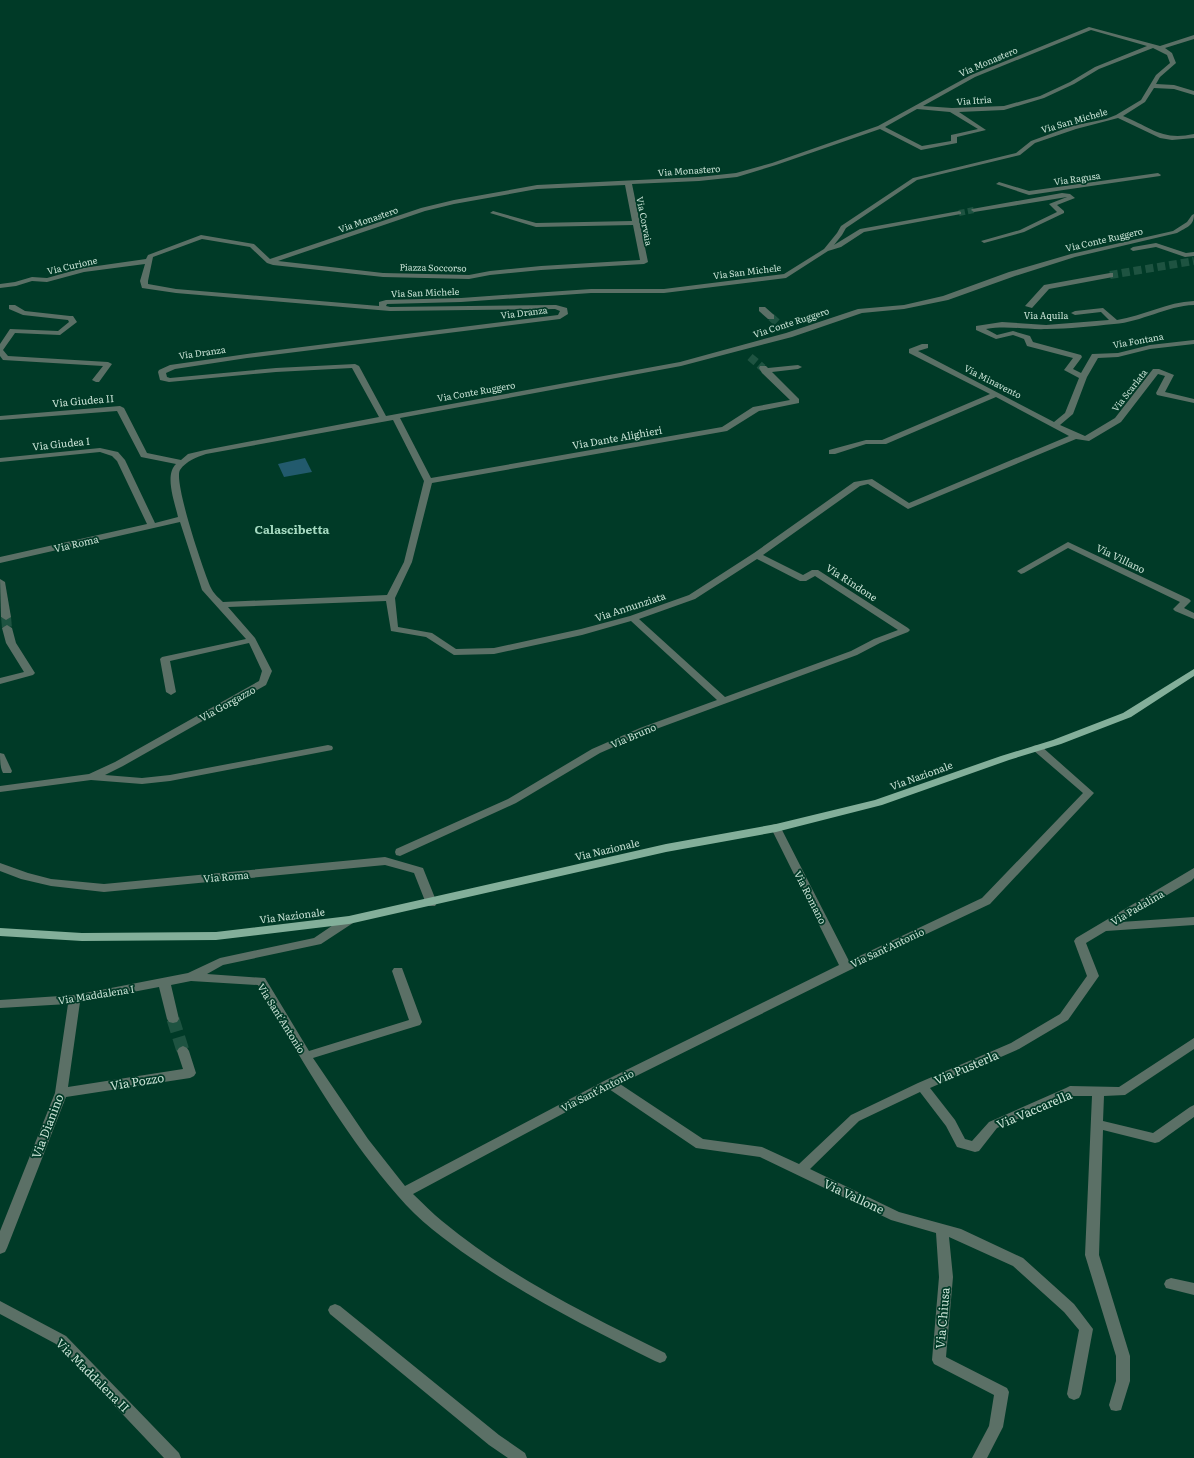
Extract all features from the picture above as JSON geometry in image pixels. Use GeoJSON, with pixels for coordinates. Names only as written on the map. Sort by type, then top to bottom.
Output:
{"type":"FeatureCollection","features":[{"type":"Feature","properties":{"kind":"main road","name":"Via Nazionale"},"geometry":{"type":"LineString","coordinates":[[0,932],[82,937],[216,936],[349,920],[666,848],[776,828],[878,803],[1038,748],[1127,715],[1194,672]]}},
{"type":"Feature","properties":{"kind":"street","name":"Via Monastero"},"geometry":{"type":"LineString","coordinates":[[269,262],[423,209],[537,187],[699,179],[737,175],[774,164],[880,127],[973,76],[1091,28],[1152,46]]}},
{"type":"Feature","properties":{"kind":"street"},"geometry":{"type":"LineString","coordinates":[[1152,46],[1160,48],[1192,38]]}},
{"type":"Feature","properties":{"kind":"street","name":"Via Itria"},"geometry":{"type":"LineString","coordinates":[[952,110],[1004,108],[1042,97],[1072,83],[1097,68],[1152,46]]}},
{"type":"Feature","properties":{"kind":"street","name":"Via San Michele"},"geometry":{"type":"LineString","coordinates":[[383,308],[382,304],[386,302],[460,300],[591,291],[664,291],[786,276],[826,250],[840,234],[843,227],[915,179],[1018,154],[1032,142],[1074,127],[1108,120],[1118,116],[1142,101],[1158,76],[1173,63],[1170,54],[1160,48]]}},
{"type":"Feature","properties":{"kind":"street"},"geometry":{"type":"LineString","coordinates":[[1153,86],[1174,88],[1194,93]]}},
{"type":"Feature","properties":{"kind":"street"},"geometry":{"type":"LineString","coordinates":[[915,107],[952,110]]}},
{"type":"Feature","properties":{"kind":"street","name":"Via Itria"},"geometry":{"type":"LineString","coordinates":[[880,127],[921,148],[955,142],[953,136],[983,130],[952,110]]}},
{"type":"Feature","properties":{"kind":"street"},"geometry":{"type":"LineString","coordinates":[[1118,116],[1129,119],[1161,138],[1183,140],[1194,136]]}},
{"type":"Feature","properties":{"kind":"street","name":"Via Ragusa"},"geometry":{"type":"LineString","coordinates":[[999,184],[1030,194],[1158,175]]}},
{"type":"Feature","properties":{"kind":"street","name":"Via Corvaia"},"geometry":{"type":"LineString","coordinates":[[628,182],[644,262]]}},
{"type":"Feature","properties":{"kind":"street"},"geometry":{"type":"LineString","coordinates":[[974,210],[1062,195],[1068,195],[1072,198],[1052,204],[1062,212],[1022,230],[984,241]]}},
{"type":"Feature","properties":{"kind":"street"},"geometry":{"type":"LineString","coordinates":[[493,213],[536,225],[637,223]]}},
{"type":"Feature","properties":{"kind":"street"},"geometry":{"type":"LineString","coordinates":[[826,250],[839,246],[862,230],[960,213]]}},
{"type":"Feature","properties":{"kind":"street","name":"Via Conte Ruggero"},"geometry":{"type":"LineString","coordinates":[[181,463],[190,456],[205,452],[681,364],[789,335],[861,311],[904,307],[945,298],[1012,274],[1073,255],[1175,232],[1192,223],[1194,216]]}},
{"type":"Feature","properties":{"kind":"street"},"geometry":{"type":"LineString","coordinates":[[148,261],[150,256],[201,237],[252,244],[269,262]]}},
{"type":"Feature","properties":{"kind":"street"},"geometry":{"type":"LineString","coordinates":[[1111,247],[1135,249],[1156,245],[1185,255],[1194,254]]}},
{"type":"Feature","properties":{"kind":"street","name":"Via Dranza"},"geometry":{"type":"LineString","coordinates":[[148,261],[144,281],[146,286],[176,292],[383,308],[556,307],[564,310],[564,314],[560,317],[247,356],[173,367],[162,372],[161,376],[169,380],[276,370],[355,366],[383,418]]}},
{"type":"Feature","properties":{"kind":"street","name":"Via Curione"},"geometry":{"type":"LineString","coordinates":[[0,286],[16,284],[32,279],[47,280],[83,270],[148,261]]}},
{"type":"Feature","properties":{"kind":"street","name":"Piazza Soccorso"},"geometry":{"type":"LineString","coordinates":[[269,262],[383,275],[469,277],[490,273],[534,269],[644,262]]}},
{"type":"Feature","properties":{"kind":"street"},"geometry":{"type":"LineString","coordinates":[[1029,306],[1047,287],[1110,275]]}},
{"type":"Feature","properties":{"kind":"street","name":"Via Aquila"},"geometry":{"type":"LineString","coordinates":[[1083,377],[1068,370],[1078,357],[1030,344],[1027,338],[1013,333],[996,337],[979,328],[1002,324],[1046,327],[1130,321],[1161,309],[1194,303]]}},
{"type":"Feature","properties":{"kind":"street"},"geometry":{"type":"LineString","coordinates":[[12,307],[23,313],[70,318],[73,322],[60,333],[13,331],[0,350],[6,358],[108,364],[96,380]]}},
{"type":"Feature","properties":{"kind":"street"},"geometry":{"type":"LineString","coordinates":[[762,309],[771,317]]}},
{"type":"Feature","properties":{"kind":"street"},"geometry":{"type":"LineString","coordinates":[[1075,313],[1103,310],[1115,322]]}},
{"type":"Feature","properties":{"kind":"street"},"geometry":{"type":"LineString","coordinates":[[781,326],[789,335]]}},
{"type":"Feature","properties":{"kind":"street","name":"Via Fontana"},"geometry":{"type":"LineString","coordinates":[[1055,425],[1069,414],[1083,377],[1095,356],[1118,355],[1150,347],[1194,342]]}},
{"type":"Feature","properties":{"kind":"street","name":"Via Minavento"},"geometry":{"type":"LineString","coordinates":[[925,346],[912,351],[1076,436]]}},
{"type":"Feature","properties":{"kind":"street"},"geometry":{"type":"LineString","coordinates":[[742,348],[750,357]]}},
{"type":"Feature","properties":{"kind":"street","name":"Via Dante Alighieri"},"geometry":{"type":"LineString","coordinates":[[432,480],[724,429],[756,409],[796,401],[764,370],[798,367]]}},
{"type":"Feature","properties":{"kind":"street","name":"Via Scarlata"},"geometry":{"type":"LineString","coordinates":[[1076,436],[1086,440],[1118,420],[1156,371],[1170,375],[1160,393],[1194,401]]}},
{"type":"Feature","properties":{"kind":"street"},"geometry":{"type":"LineString","coordinates":[[832,452],[866,442],[883,442],[997,394]]}},
{"type":"Feature","properties":{"kind":"street","name":"Via Giudea II"},"geometry":{"type":"LineString","coordinates":[[0,418],[120,408],[144,455],[181,463]]}},
{"type":"Feature","properties":{"kind":"street"},"geometry":{"type":"LineString","coordinates":[[220,605],[390,601],[408,562],[422,503],[432,480],[395,416]]}},
{"type":"Feature","properties":{"kind":"street","name":"Via Annunziata"},"geometry":{"type":"LineString","coordinates":[[390,601],[394,629],[429,635],[454,652],[494,651],[582,632],[633,618],[692,597],[757,555],[857,484],[869,480],[908,506],[1076,436]]}},
{"type":"Feature","properties":{"kind":"street","name":"Via Giudea I"},"geometry":{"type":"LineString","coordinates":[[0,460],[100,450],[115,454],[121,460],[152,526]]}},
{"type":"Feature","properties":{"kind":"street"},"geometry":{"type":"LineString","coordinates":[[181,463],[176,469],[174,477],[183,519]]}},
{"type":"Feature","properties":{"kind":"street","name":"Via Roma"},"geometry":{"type":"LineString","coordinates":[[0,560],[183,519]]}},
{"type":"Feature","properties":{"kind":"street","name":"Via Gorgazzo"},"geometry":{"type":"LineString","coordinates":[[91,777],[119,764],[263,683],[267,671],[252,640],[207,590],[183,519]]}},
{"type":"Feature","properties":{"kind":"street","name":"Via Villano"},"geometry":{"type":"LineString","coordinates":[[1021,571],[1068,545],[1186,601],[1178,609],[1194,616]]}},
{"type":"Feature","properties":{"kind":"street","name":"Via Rindone"},"geometry":{"type":"LineString","coordinates":[[757,555],[803,579],[815,572],[906,630],[877,641]]}},
{"type":"Feature","properties":{"kind":"street"},"geometry":{"type":"LineString","coordinates":[[0,582],[4,615]]}},
{"type":"Feature","properties":{"kind":"street"},"geometry":{"type":"LineString","coordinates":[[633,618],[724,701]]}},
{"type":"Feature","properties":{"kind":"street"},"geometry":{"type":"LineString","coordinates":[[0,681],[30,673],[11,643],[7,628]]}},
{"type":"Feature","properties":{"kind":"street"},"geometry":{"type":"LineString","coordinates":[[171,692],[165,659],[252,640]]}},
{"type":"Feature","properties":{"kind":"street","name":"Via Bruno"},"geometry":{"type":"LineString","coordinates":[[400,852],[512,801],[596,751],[644,730],[854,653],[877,641]]}},
{"type":"Feature","properties":{"kind":"street","name":"Via Gorgazzo"},"geometry":{"type":"LineString","coordinates":[[0,789],[91,777],[142,781],[156,780],[328,748]]}},
{"type":"Feature","properties":{"kind":"street","name":"Via Sant'Antonio"},"geometry":{"type":"LineString","coordinates":[[191,977],[261,980],[306,1056],[364,1143],[404,1193],[610,1083],[846,967],[986,901],[1089,793],[1038,748]]}},
{"type":"Feature","properties":{"kind":"street"},"geometry":{"type":"LineString","coordinates":[[0,756],[8,771]]}},
{"type":"Feature","properties":{"kind":"street","name":"Via Romano"},"geometry":{"type":"LineString","coordinates":[[776,828],[846,967]]}},
{"type":"Feature","properties":{"kind":"street","name":"Via Roma"},"geometry":{"type":"LineString","coordinates":[[0,867],[16,875],[61,886],[104,888],[385,861],[419,871],[431,902]]}},
{"type":"Feature","properties":{"kind":"street","name":"Via Padalina"},"geometry":{"type":"LineString","coordinates":[[1080,941],[1187,878],[1194,872]]}},
{"type":"Feature","properties":{"kind":"street"},"geometry":{"type":"LineString","coordinates":[[191,977],[220,962],[316,941],[349,920]]}},
{"type":"Feature","properties":{"kind":"street"},"geometry":{"type":"LineString","coordinates":[[1103,927],[1194,921]]}},
{"type":"Feature","properties":{"kind":"street","name":"Via Pusterla"},"geometry":{"type":"LineString","coordinates":[[800,1171],[855,1118],[922,1086],[1014,1046],[1064,1016],[1093,976],[1080,941]]}},
{"type":"Feature","properties":{"kind":"street"},"geometry":{"type":"LineString","coordinates":[[306,1056],[416,1022],[398,971]]}},
{"type":"Feature","properties":{"kind":"street","name":"Via Maddalena I"},"geometry":{"type":"LineString","coordinates":[[0,1004],[75,999],[191,977]]}},
{"type":"Feature","properties":{"kind":"street"},"geometry":{"type":"LineString","coordinates":[[164,982],[173,1019]]}},
{"type":"Feature","properties":{"kind":"street","name":"Via Dianino"},"geometry":{"type":"LineString","coordinates":[[0,1248],[61,1093],[75,999]]}},
{"type":"Feature","properties":{"kind":"street","name":"Via Vaccarella"},"geometry":{"type":"LineString","coordinates":[[922,1086],[951,1123],[962,1143],[975,1146],[993,1125],[1070,1091],[1121,1092],[1194,1043]]}},
{"type":"Feature","properties":{"kind":"street","name":"Via Pozzo"},"geometry":{"type":"LineString","coordinates":[[61,1093],[190,1073],[183,1051]]}},
{"type":"Feature","properties":{"kind":"street","name":"Via Vallone"},"geometry":{"type":"LineString","coordinates":[[610,1083],[700,1144],[762,1152],[896,1216],[956,1233],[1018,1262],[1069,1308],[1086,1329],[1074,1394]]}},
{"type":"Feature","properties":{"kind":"street"},"geometry":{"type":"LineString","coordinates":[[1098,1092],[1092,1255],[1123,1356],[1122,1381],[1116,1405]]}},
{"type":"Feature","properties":{"kind":"street"},"geometry":{"type":"LineString","coordinates":[[1097,1124],[1155,1138],[1194,1110]]}},
{"type":"Feature","properties":{"kind":"street"},"geometry":{"type":"LineString","coordinates":[[404,1193],[440,1228],[486,1260],[583,1319],[660,1357]]}},
{"type":"Feature","properties":{"kind":"street","name":"Via Chiusa"},"geometry":{"type":"LineString","coordinates":[[942,1230],[946,1277],[939,1360],[1002,1392],[996,1427],[979,1458]]}},
{"type":"Feature","properties":{"kind":"street"},"geometry":{"type":"LineString","coordinates":[[1172,1284],[1194,1288]]}},
{"type":"Feature","properties":{"kind":"street","name":"Via Maddalena II"},"geometry":{"type":"LineString","coordinates":[[0,1308],[61,1340],[174,1458]]}},
{"type":"Feature","properties":{"kind":"street"},"geometry":{"type":"LineString","coordinates":[[335,1310],[494,1440],[520,1458]]}},
{"type":"Feature","properties":{"kind":"water"},"geometry":{"type":"Polygon","coordinates":[[[305,458],[312,472],[284,477],[278,464],[305,458]]]}},
{"type":"Feature","properties":{"kind":"tunnel"},"geometry":{"type":"LineString","coordinates":[[959,213],[974,210]]}},
{"type":"Feature","properties":{"kind":"tunnel"},"geometry":{"type":"LineString","coordinates":[[1110,275],[1194,261]]}},
{"type":"Feature","properties":{"kind":"tunnel"},"geometry":{"type":"LineString","coordinates":[[771,317],[781,326]]}},
{"type":"Feature","properties":{"kind":"tunnel"},"geometry":{"type":"LineString","coordinates":[[750,357],[763,368]]}},
{"type":"Feature","properties":{"kind":"tunnel"},"geometry":{"type":"LineString","coordinates":[[6,617],[7,628]]}},
{"type":"Feature","properties":{"kind":"tunnel"},"geometry":{"type":"LineString","coordinates":[[173,1019],[183,1051]]}},
{"type":"Feature","properties":{"kind":"district","name":"Calascibetta"},"geometry":{"type":"Point","coordinates":[292,529]}}]}
